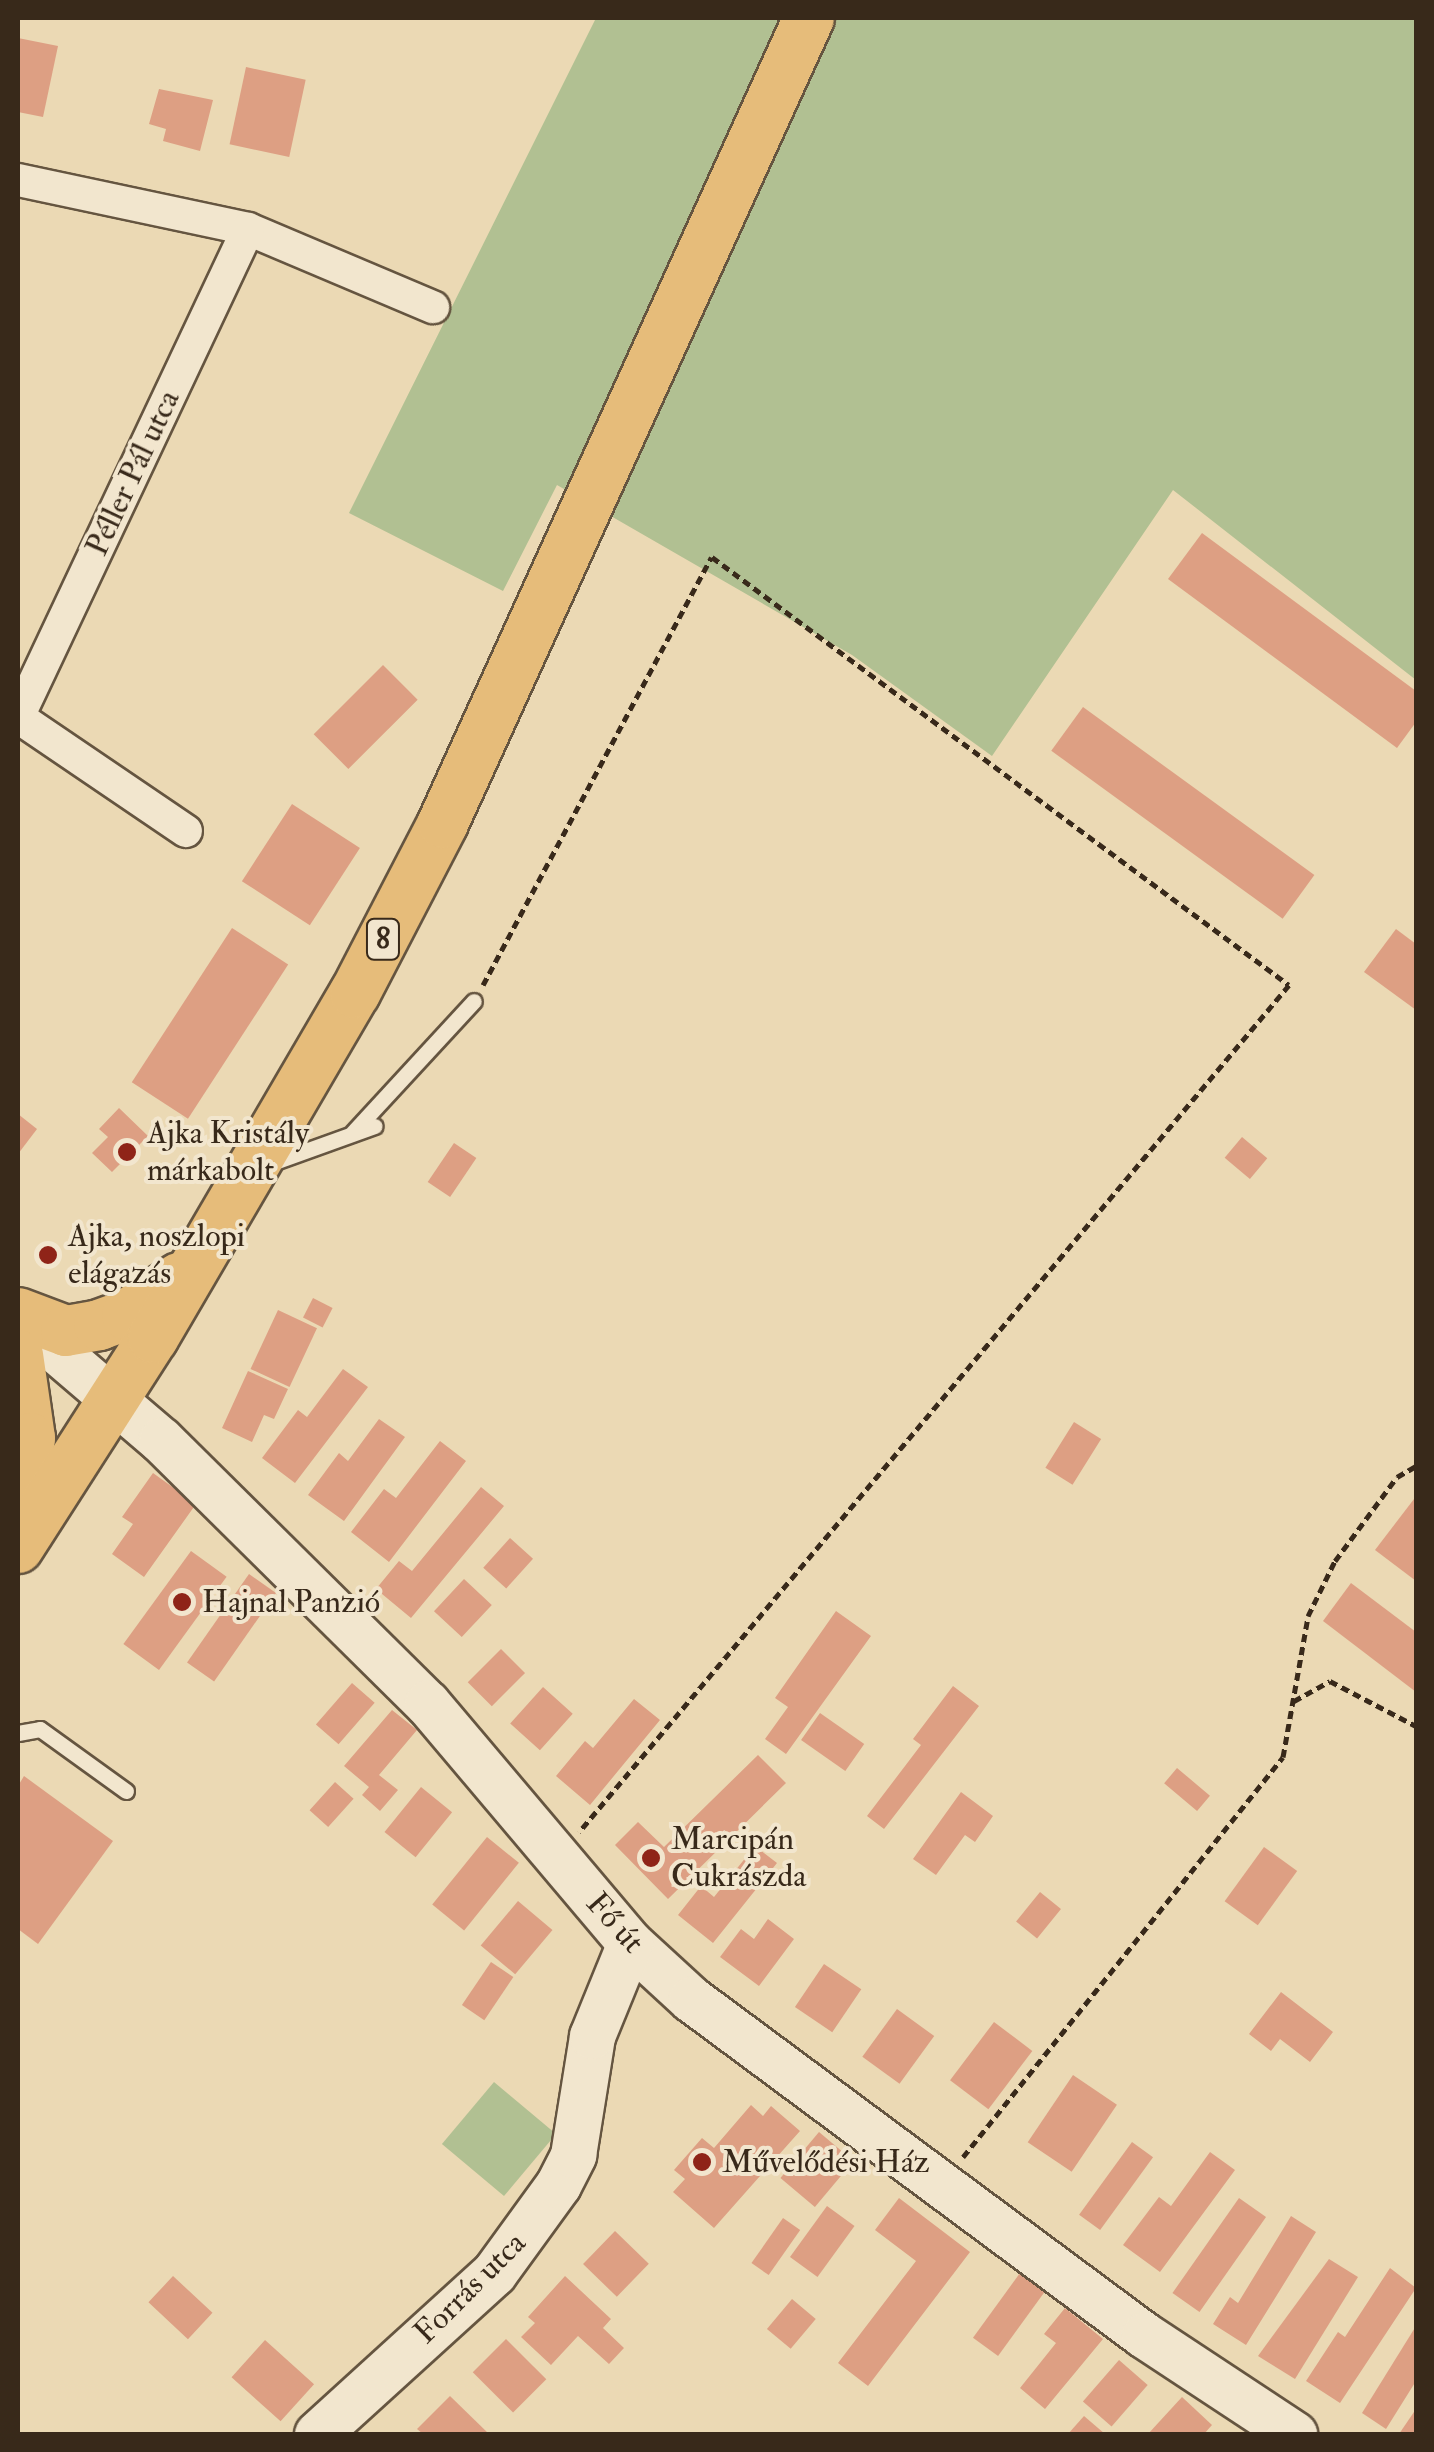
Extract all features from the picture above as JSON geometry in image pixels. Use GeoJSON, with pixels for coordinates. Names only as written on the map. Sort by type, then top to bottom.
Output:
{"type":"FeatureCollection","features":[{"type":"Feature","properties":{"kind":"main road","name":"8"},"geometry":{"type":"LineString","coordinates":[[18,1548],[192,1271],[355,993],[442,823],[809,18]]}},
{"type":"Feature","properties":{"kind":"main road"},"geometry":{"type":"LineString","coordinates":[[18,1316],[66,1331],[98,1325],[127,1315],[192,1271]]}},
{"type":"Feature","properties":{"kind":"main road","name":"Fő út"},"geometry":{"type":"LineString","coordinates":[[18,1316],[115,1397],[428,1703],[630,1942],[691,1999],[939,2186],[1294,2434]]}},
{"type":"Feature","properties":{"kind":"main road"},"geometry":{"type":"LineString","coordinates":[[18,1354],[30,1438],[18,1511]]}},
{"type":"Feature","properties":{"kind":"main road","name":"Forrás utca"},"geometry":{"type":"LineString","coordinates":[[317,2434],[494,2273],[529,2229],[573,2155],[592,2036],[630,1942]]}},
{"type":"Feature","properties":{"kind":"street"},"geometry":{"type":"LineString","coordinates":[[18,180],[248,229],[433,306]]}},
{"type":"Feature","properties":{"kind":"street","name":"Péller Pál utca"},"geometry":{"type":"LineString","coordinates":[[186,831],[18,717],[248,229]]}},
{"type":"Feature","properties":{"kind":"lane"},"geometry":{"type":"LineString","coordinates":[[353,1132],[474,1001]]}},
{"type":"Feature","properties":{"kind":"lane"},"geometry":{"type":"LineString","coordinates":[[251,1173],[375,1126]]}},
{"type":"Feature","properties":{"kind":"lane"},"geometry":{"type":"LineString","coordinates":[[18,1732],[40,1729],[126,1790]]}},
{"type":"Feature","properties":{"kind":"path"},"geometry":{"type":"LineString","coordinates":[[474,1001],[712,557],[1289,985],[558,1857]]}},
{"type":"Feature","properties":{"kind":"path"},"geometry":{"type":"LineString","coordinates":[[939,2186],[1282,1757],[1308,1616],[1336,1560],[1397,1478],[1416,1466]]}},
{"type":"Feature","properties":{"kind":"path"},"geometry":{"type":"LineString","coordinates":[[1292,1703],[1330,1681],[1416,1726]]}},
{"type":"Feature","properties":{"kind":"green space"},"geometry":{"type":"Polygon","coordinates":[[[586,18],[1416,18],[1416,680],[1173,490],[992,756],[852,655],[557,485],[503,591],[349,513],[595,20],[586,18]]]}},
{"type":"Feature","properties":{"kind":"green space"},"geometry":{"type":"Polygon","coordinates":[[[494,2082],[556,2134],[504,2196],[442,2144],[494,2082]]]}},
{"type":"Feature","properties":{"kind":"building"},"geometry":{"type":"Polygon","coordinates":[[[18,38],[58,46],[43,117],[18,112],[18,38]]]}},
{"type":"Feature","properties":{"kind":"building"},"geometry":{"type":"Polygon","coordinates":[[[246,67],[306,80],[289,157],[230,144],[246,67]]]}},
{"type":"Feature","properties":{"kind":"building"},"geometry":{"type":"Polygon","coordinates":[[[159,89],[213,100],[200,151],[163,141],[166,129],[149,124],[159,89]]]}},
{"type":"Feature","properties":{"kind":"building"},"geometry":{"type":"Polygon","coordinates":[[[1202,533],[1416,691],[1416,722],[1397,748],[1168,579],[1202,533]]]}},
{"type":"Feature","properties":{"kind":"building"},"geometry":{"type":"Polygon","coordinates":[[[383,665],[418,700],[348,769],[314,734],[383,665]]]}},
{"type":"Feature","properties":{"kind":"building"},"geometry":{"type":"Polygon","coordinates":[[[1083,707],[1314,875],[1283,919],[1051,751],[1083,707]]]}},
{"type":"Feature","properties":{"kind":"building"},"geometry":{"type":"Polygon","coordinates":[[[292,804],[360,848],[310,925],[242,881],[292,804]]]}},
{"type":"Feature","properties":{"kind":"building"},"geometry":{"type":"Polygon","coordinates":[[[232,928],[288,964],[188,1119],[132,1082],[232,928]]]}},
{"type":"Feature","properties":{"kind":"building"},"geometry":{"type":"Polygon","coordinates":[[[1396,929],[1416,944],[1416,1010],[1364,972],[1396,929]]]}},
{"type":"Feature","properties":{"kind":"building"},"geometry":{"type":"Polygon","coordinates":[[[119,1108],[148,1136],[112,1172],[92,1153],[108,1137],[99,1129],[119,1108]]]}},
{"type":"Feature","properties":{"kind":"building"},"geometry":{"type":"Polygon","coordinates":[[[18,1114],[37,1129],[18,1154],[18,1114]]]}},
{"type":"Feature","properties":{"kind":"building"},"geometry":{"type":"Polygon","coordinates":[[[1242,1137],[1267,1158],[1250,1179],[1225,1158],[1242,1137]]]}},
{"type":"Feature","properties":{"kind":"building"},"geometry":{"type":"Polygon","coordinates":[[[454,1143],[476,1158],[450,1197],[428,1182],[454,1143]]]}},
{"type":"Feature","properties":{"kind":"building"},"geometry":{"type":"Polygon","coordinates":[[[313,1298],[333,1308],[323,1328],[303,1318],[313,1298]]]}},
{"type":"Feature","properties":{"kind":"building"},"geometry":{"type":"Polygon","coordinates":[[[278,1310],[317,1328],[290,1387],[251,1369],[278,1310]]]}},
{"type":"Feature","properties":{"kind":"building"},"geometry":{"type":"Polygon","coordinates":[[[343,1369],[368,1387],[295,1483],[262,1458],[298,1410],[307,1417],[343,1369]]]}},
{"type":"Feature","properties":{"kind":"building"},"geometry":{"type":"Polygon","coordinates":[[[248,1371],[288,1389],[274,1419],[264,1415],[252,1442],[222,1428],[248,1371]]]}},
{"type":"Feature","properties":{"kind":"building"},"geometry":{"type":"Polygon","coordinates":[[[379,1419],[405,1437],[344,1521],[308,1495],[339,1453],[348,1461],[379,1419]]]}},
{"type":"Feature","properties":{"kind":"building"},"geometry":{"type":"Polygon","coordinates":[[[1074,1422],[1101,1439],[1073,1485],[1045,1468],[1074,1422]]]}},
{"type":"Feature","properties":{"kind":"building"},"geometry":{"type":"Polygon","coordinates":[[[440,1441],[466,1461],[389,1562],[351,1532],[384,1489],[396,1498],[440,1441]]]}},
{"type":"Feature","properties":{"kind":"building"},"geometry":{"type":"Polygon","coordinates":[[[153,1473],[196,1504],[144,1577],[112,1554],[133,1524],[122,1517],[153,1473]]]}},
{"type":"Feature","properties":{"kind":"building"},"geometry":{"type":"Polygon","coordinates":[[[481,1487],[504,1506],[411,1618],[376,1589],[399,1561],[412,1571],[481,1487]]]}},
{"type":"Feature","properties":{"kind":"building"},"geometry":{"type":"Polygon","coordinates":[[[1416,1501],[1416,1581],[1375,1550],[1416,1501]]]}},
{"type":"Feature","properties":{"kind":"building"},"geometry":{"type":"Polygon","coordinates":[[[510,1538],[533,1559],[506,1588],[483,1568],[510,1538]]]}},
{"type":"Feature","properties":{"kind":"building"},"geometry":{"type":"Polygon","coordinates":[[[191,1551],[227,1577],[159,1670],[123,1644],[191,1551]]]}},
{"type":"Feature","properties":{"kind":"building"},"geometry":{"type":"Polygon","coordinates":[[[249,1574],[276,1593],[214,1681],[187,1662],[249,1574]]]}},
{"type":"Feature","properties":{"kind":"building"},"geometry":{"type":"Polygon","coordinates":[[[464,1579],[492,1605],[462,1637],[434,1611],[464,1579]]]}},
{"type":"Feature","properties":{"kind":"building"},"geometry":{"type":"Polygon","coordinates":[[[1351,1583],[1416,1632],[1416,1692],[1323,1621],[1351,1583]]]}},
{"type":"Feature","properties":{"kind":"building"},"geometry":{"type":"Polygon","coordinates":[[[836,1611],[871,1636],[786,1754],[765,1739],[788,1707],[775,1698],[836,1611]]]}},
{"type":"Feature","properties":{"kind":"building"},"geometry":{"type":"Polygon","coordinates":[[[501,1649],[525,1673],[492,1706],[468,1682],[501,1649]]]}},
{"type":"Feature","properties":{"kind":"building"},"geometry":{"type":"Polygon","coordinates":[[[352,1683],[375,1703],[339,1744],[316,1725],[352,1683]]]}},
{"type":"Feature","properties":{"kind":"building"},"geometry":{"type":"Polygon","coordinates":[[[953,1686],[979,1706],[884,1829],[867,1816],[921,1745],[913,1739],[953,1686]]]}},
{"type":"Feature","properties":{"kind":"building"},"geometry":{"type":"Polygon","coordinates":[[[543,1687],[573,1714],[540,1750],[510,1723],[543,1687]]]}},
{"type":"Feature","properties":{"kind":"building"},"geometry":{"type":"Polygon","coordinates":[[[634,1699],[660,1720],[590,1805],[556,1776],[585,1741],[593,1748],[634,1699]]]}},
{"type":"Feature","properties":{"kind":"building"},"geometry":{"type":"Polygon","coordinates":[[[392,1710],[417,1730],[379,1775],[398,1790],[380,1811],[362,1795],[369,1787],[344,1766],[392,1710]]]}},
{"type":"Feature","properties":{"kind":"building"},"geometry":{"type":"Polygon","coordinates":[[[820,1713],[864,1744],[845,1771],[801,1740],[820,1713]]]}},
{"type":"Feature","properties":{"kind":"building"},"geometry":{"type":"Polygon","coordinates":[[[758,1755],[786,1783],[668,1899],[615,1845],[638,1822],[664,1847],[758,1755]]]}},
{"type":"Feature","properties":{"kind":"building"},"geometry":{"type":"Polygon","coordinates":[[[1177,1768],[1210,1796],[1197,1811],[1164,1783],[1177,1768]]]}},
{"type":"Feature","properties":{"kind":"building"},"geometry":{"type":"Polygon","coordinates":[[[24,1776],[113,1841],[38,1944],[18,1929],[18,1786],[24,1776]]]}},
{"type":"Feature","properties":{"kind":"building"},"geometry":{"type":"Polygon","coordinates":[[[335,1782],[354,1799],[328,1827],[310,1810],[335,1782]]]}},
{"type":"Feature","properties":{"kind":"building"},"geometry":{"type":"Polygon","coordinates":[[[421,1787],[452,1812],[416,1857],[384,1832],[421,1787]]]}},
{"type":"Feature","properties":{"kind":"building"},"geometry":{"type":"Polygon","coordinates":[[[961,1792],[993,1816],[975,1842],[965,1835],[936,1875],[913,1859],[961,1792]]]}},
{"type":"Feature","properties":{"kind":"building"},"geometry":{"type":"Polygon","coordinates":[[[487,1837],[519,1863],[464,1930],[432,1905],[487,1837]]]}},
{"type":"Feature","properties":{"kind":"building"},"geometry":{"type":"Polygon","coordinates":[[[755,1846],[777,1863],[713,1943],[678,1915],[701,1886],[714,1897],[755,1846]]]}},
{"type":"Feature","properties":{"kind":"building"},"geometry":{"type":"Polygon","coordinates":[[[1264,1847],[1297,1871],[1258,1925],[1225,1901],[1264,1847]]]}},
{"type":"Feature","properties":{"kind":"building"},"geometry":{"type":"Polygon","coordinates":[[[1040,1892],[1061,1909],[1037,1939],[1016,1922],[1040,1892]]]}},
{"type":"Feature","properties":{"kind":"building"},"geometry":{"type":"Polygon","coordinates":[[[518,1901],[552,1930],[515,1974],[481,1945],[518,1901]]]}},
{"type":"Feature","properties":{"kind":"building"},"geometry":{"type":"Polygon","coordinates":[[[768,1919],[794,1939],[759,1986],[720,1957],[741,1929],[754,1939],[768,1919]]]}},
{"type":"Feature","properties":{"kind":"building"},"geometry":{"type":"Polygon","coordinates":[[[491,1962],[513,1977],[484,2020],[462,2005],[491,1962]]]}},
{"type":"Feature","properties":{"kind":"building"},"geometry":{"type":"Polygon","coordinates":[[[824,1964],[861,1989],[832,2032],[795,2007],[824,1964]]]}},
{"type":"Feature","properties":{"kind":"building"},"geometry":{"type":"Polygon","coordinates":[[[1281,1992],[1333,2032],[1310,2062],[1280,2039],[1271,2051],[1249,2034],[1281,1992]]]}},
{"type":"Feature","properties":{"kind":"building"},"geometry":{"type":"Polygon","coordinates":[[[897,2009],[934,2036],[900,2084],[862,2057],[897,2009]]]}},
{"type":"Feature","properties":{"kind":"building"},"geometry":{"type":"Polygon","coordinates":[[[994,2022],[1032,2051],[988,2109],[950,2080],[994,2022]]]}},
{"type":"Feature","properties":{"kind":"building"},"geometry":{"type":"Polygon","coordinates":[[[1073,2075],[1117,2105],[1072,2172],[1028,2142],[1073,2075]]]}},
{"type":"Feature","properties":{"kind":"building"},"geometry":{"type":"Polygon","coordinates":[[[751,2105],[763,2116],[771,2106],[800,2131],[714,2228],[673,2192],[685,2179],[674,2170],[702,2138],[714,2148],[751,2105]]]}},
{"type":"Feature","properties":{"kind":"building"},"geometry":{"type":"Polygon","coordinates":[[[819,2132],[853,2161],[815,2207],[780,2178],[819,2132]]]}},
{"type":"Feature","properties":{"kind":"building"},"geometry":{"type":"Polygon","coordinates":[[[1132,2142],[1153,2157],[1100,2230],[1079,2215],[1132,2142]]]}},
{"type":"Feature","properties":{"kind":"building"},"geometry":{"type":"Polygon","coordinates":[[[1210,2152],[1235,2170],[1160,2272],[1123,2245],[1159,2197],[1171,2206],[1210,2152]]]}},
{"type":"Feature","properties":{"kind":"building"},"geometry":{"type":"Polygon","coordinates":[[[899,2198],[970,2252],[868,2386],[838,2363],[916,2261],[875,2230],[899,2198]]]}},
{"type":"Feature","properties":{"kind":"building"},"geometry":{"type":"Polygon","coordinates":[[[1239,2198],[1266,2217],[1199,2312],[1172,2293],[1239,2198]]]}},
{"type":"Feature","properties":{"kind":"building"},"geometry":{"type":"Polygon","coordinates":[[[827,2206],[855,2226],[817,2277],[790,2257],[827,2206]]]}},
{"type":"Feature","properties":{"kind":"building"},"geometry":{"type":"Polygon","coordinates":[[[1291,2216],[1316,2232],[1246,2345],[1213,2324],[1230,2297],[1238,2303],[1291,2216]]]}},
{"type":"Feature","properties":{"kind":"building"},"geometry":{"type":"Polygon","coordinates":[[[783,2218],[800,2230],[769,2275],[751,2263],[783,2218]]]}},
{"type":"Feature","properties":{"kind":"building"},"geometry":{"type":"Polygon","coordinates":[[[615,2231],[649,2264],[617,2297],[583,2264],[615,2231]]]}},
{"type":"Feature","properties":{"kind":"building"},"geometry":{"type":"Polygon","coordinates":[[[1329,2259],[1358,2277],[1295,2379],[1258,2356],[1329,2259]]]}},
{"type":"Feature","properties":{"kind":"building"},"geometry":{"type":"Polygon","coordinates":[[[1390,2268],[1416,2288],[1340,2403],[1306,2381],[1338,2332],[1345,2337],[1390,2268]]]}},
{"type":"Feature","properties":{"kind":"building"},"geometry":{"type":"Polygon","coordinates":[[[1020,2273],[1045,2291],[998,2356],[973,2338],[1020,2273]]]}},
{"type":"Feature","properties":{"kind":"building"},"geometry":{"type":"Polygon","coordinates":[[[173,2276],[212,2313],[188,2339],[148,2302],[173,2276]]]}},
{"type":"Feature","properties":{"kind":"building"},"geometry":{"type":"Polygon","coordinates":[[[565,2276],[611,2319],[603,2328],[624,2348],[609,2364],[578,2336],[551,2365],[521,2337],[535,2323],[528,2317],[565,2276]]]}},
{"type":"Feature","properties":{"kind":"building"},"geometry":{"type":"Polygon","coordinates":[[[792,2299],[816,2319],[791,2349],[767,2329],[792,2299]]]}},
{"type":"Feature","properties":{"kind":"building"},"geometry":{"type":"Polygon","coordinates":[[[1065,2308],[1103,2339],[1045,2409],[1020,2388],[1056,2343],[1044,2334],[1065,2308]]]}},
{"type":"Feature","properties":{"kind":"building"},"geometry":{"type":"Polygon","coordinates":[[[1416,2326],[1416,2381],[1386,2429],[1362,2413],[1416,2326]]]}},
{"type":"Feature","properties":{"kind":"building"},"geometry":{"type":"Polygon","coordinates":[[[506,2339],[546,2379],[513,2413],[473,2372],[506,2339]]]}},
{"type":"Feature","properties":{"kind":"building"},"geometry":{"type":"Polygon","coordinates":[[[265,2340],[314,2384],[281,2421],[232,2377],[265,2340]]]}},
{"type":"Feature","properties":{"kind":"building"},"geometry":{"type":"Polygon","coordinates":[[[1119,2360],[1148,2385],[1112,2426],[1083,2402],[1119,2360]]]}},
{"type":"Feature","properties":{"kind":"building"},"geometry":{"type":"Polygon","coordinates":[[[450,2396],[489,2434],[423,2434],[417,2429],[450,2396]]]}},
{"type":"Feature","properties":{"kind":"building"},"geometry":{"type":"Polygon","coordinates":[[[1182,2397],[1212,2425],[1204,2434],[1148,2434],[1182,2397]]]}},
{"type":"Feature","properties":{"kind":"building"},"geometry":{"type":"Polygon","coordinates":[[[1416,2409],[1416,2434],[1399,2434],[1416,2409]]]}},
{"type":"Feature","properties":{"kind":"building"},"geometry":{"type":"Polygon","coordinates":[[[1084,2416],[1105,2434],[1068,2434],[1084,2416]]]}},
{"type":"Feature","properties":{"kind":"place","name":"Ajka Kristály márkabolt"},"geometry":{"type":"Point","coordinates":[127,1152]}},
{"type":"Feature","properties":{"kind":"place","name":"Ajka, noszlopi elágazás"},"geometry":{"type":"Point","coordinates":[48,1255]}},
{"type":"Feature","properties":{"kind":"place","name":"Hajnal Panzió"},"geometry":{"type":"Point","coordinates":[182,1602]}},
{"type":"Feature","properties":{"kind":"place","name":"Marcipán Cukrászda"},"geometry":{"type":"Point","coordinates":[651,1858]}},
{"type":"Feature","properties":{"kind":"place","name":"Művelődési Ház"},"geometry":{"type":"Point","coordinates":[702,2162]}}]}
